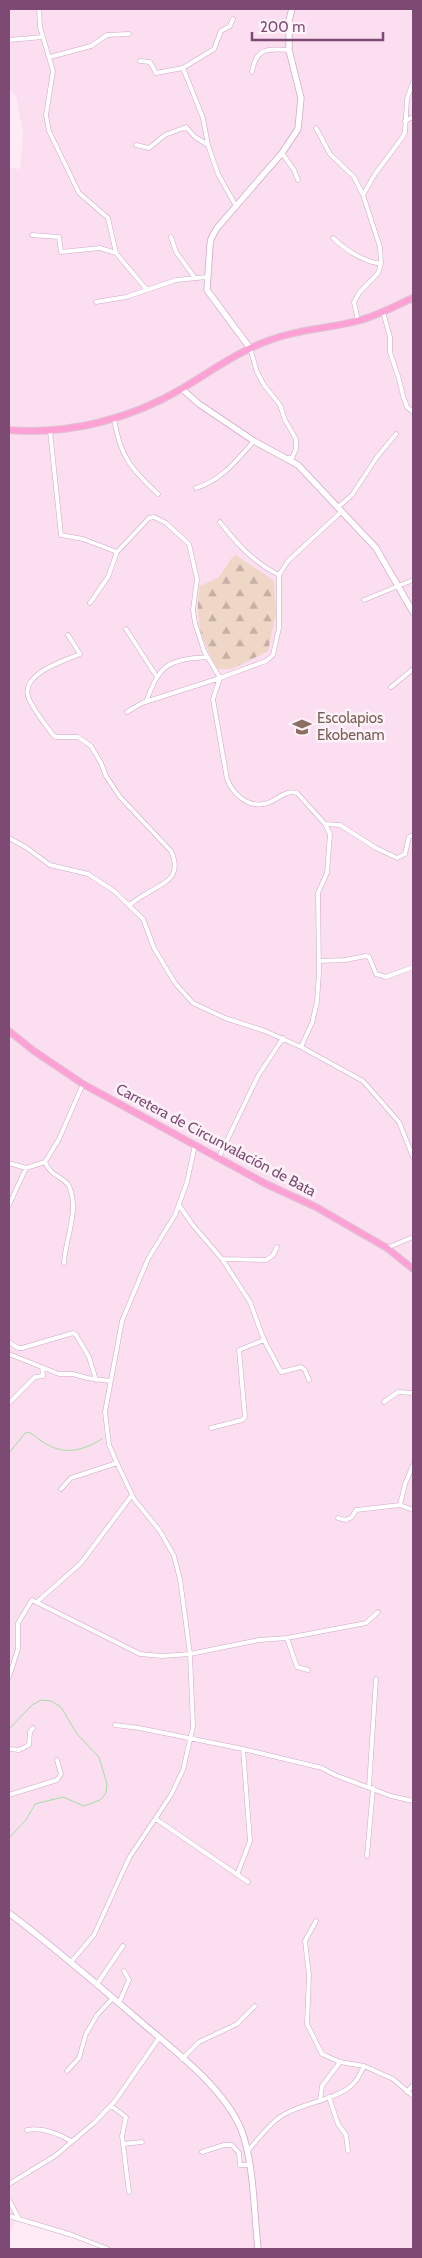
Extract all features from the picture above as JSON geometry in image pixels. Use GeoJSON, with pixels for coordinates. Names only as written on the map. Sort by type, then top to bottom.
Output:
{"type":"FeatureCollection","features":[{"type":"Feature","properties":{"kind":"main road"},"geometry":{"type":"LineString","coordinates":[[9,430],[50,431],[114,419],[182,388],[216,366],[250,348],[277,337],[358,321],[413,298]]}},
{"type":"Feature","properties":{"kind":"main road","name":"Carretera de Circunvalación de Bata"},"geometry":{"type":"LineString","coordinates":[[9,1031],[34,1051],[83,1084],[266,1184],[316,1207],[387,1248],[413,1269]]}},
{"type":"Feature","properties":{"kind":"street"},"geometry":{"type":"LineString","coordinates":[[39,9],[43,37],[53,71],[46,115],[49,131],[80,193],[108,218],[116,253],[147,290]]}},
{"type":"Feature","properties":{"kind":"street"},"geometry":{"type":"LineString","coordinates":[[287,458],[292,458],[296,449],[296,439],[285,420],[280,405],[264,385],[250,348],[207,290],[207,277],[211,239],[236,206],[282,153],[298,129],[301,98],[289,50],[289,20],[292,9]]}},
{"type":"Feature","properties":{"kind":"street"},"geometry":{"type":"LineString","coordinates":[[140,61],[150,62],[156,73],[183,68],[214,49],[221,31],[230,26],[233,19]]}},
{"type":"Feature","properties":{"kind":"street"},"geometry":{"type":"LineString","coordinates":[[50,57],[91,46],[107,34],[129,34]]}},
{"type":"Feature","properties":{"kind":"street"},"geometry":{"type":"LineString","coordinates":[[9,40],[43,37]]}},
{"type":"Feature","properties":{"kind":"street"},"geometry":{"type":"LineString","coordinates":[[252,72],[255,58],[266,50],[289,50]]}},
{"type":"Feature","properties":{"kind":"street"},"geometry":{"type":"LineString","coordinates":[[183,68],[203,118],[208,145],[218,174],[236,206]]}},
{"type":"Feature","properties":{"kind":"street"},"geometry":{"type":"LineString","coordinates":[[363,195],[375,174],[402,138],[407,99],[413,82]]}},
{"type":"Feature","properties":{"kind":"street"},"geometry":{"type":"LineString","coordinates":[[405,120],[413,117]]}},
{"type":"Feature","properties":{"kind":"street"},"geometry":{"type":"LineString","coordinates":[[136,145],[149,148],[164,135],[186,127],[194,137],[208,145]]}},
{"type":"Feature","properties":{"kind":"street"},"geometry":{"type":"LineString","coordinates":[[316,128],[330,154],[354,177],[363,195],[380,247],[381,264],[378,273],[359,293],[354,302],[358,321]]}},
{"type":"Feature","properties":{"kind":"street"},"geometry":{"type":"LineString","coordinates":[[282,153],[294,170],[298,180]]}},
{"type":"Feature","properties":{"kind":"street"},"geometry":{"type":"LineString","coordinates":[[32,235],[58,237],[61,252],[100,248],[116,253]]}},
{"type":"Feature","properties":{"kind":"street"},"geometry":{"type":"LineString","coordinates":[[171,238],[176,252],[194,278]]}},
{"type":"Feature","properties":{"kind":"street"},"geometry":{"type":"LineString","coordinates":[[333,238],[355,255],[381,264]]}},
{"type":"Feature","properties":{"kind":"street"},"geometry":{"type":"LineString","coordinates":[[96,302],[126,298],[176,280],[207,277]]}},
{"type":"Feature","properties":{"kind":"street"},"geometry":{"type":"LineString","coordinates":[[383,312],[390,337],[390,352],[403,396],[407,407],[413,412]]}},
{"type":"Feature","properties":{"kind":"street"},"geometry":{"type":"LineString","coordinates":[[182,388],[199,404],[254,441],[298,465],[376,548],[413,612]]}},
{"type":"Feature","properties":{"kind":"street"},"geometry":{"type":"LineString","coordinates":[[114,419],[120,449],[135,472],[158,494]]}},
{"type":"Feature","properties":{"kind":"street"},"geometry":{"type":"LineString","coordinates":[[50,431],[61,535],[83,539],[117,552]]}},
{"type":"Feature","properties":{"kind":"street"},"geometry":{"type":"LineString","coordinates":[[127,712],[146,702],[266,661],[273,655],[279,628],[279,575],[288,561],[352,495],[377,457],[396,434]]}},
{"type":"Feature","properties":{"kind":"street"},"geometry":{"type":"LineString","coordinates":[[196,488],[208,485],[224,474],[254,441]]}},
{"type":"Feature","properties":{"kind":"street"},"geometry":{"type":"LineString","coordinates":[[90,603],[108,577],[117,552],[149,518],[154,517],[166,524],[189,544],[197,579],[194,618],[207,657],[220,678]]}},
{"type":"Feature","properties":{"kind":"street"},"geometry":{"type":"LineString","coordinates":[[220,522],[245,552],[257,563],[279,575]]}},
{"type":"Feature","properties":{"kind":"street"},"geometry":{"type":"LineString","coordinates":[[364,600],[413,580]]}},
{"type":"Feature","properties":{"kind":"street"},"geometry":{"type":"LineString","coordinates":[[126,629],[157,677]]}},
{"type":"Feature","properties":{"kind":"street"},"geometry":{"type":"LineString","coordinates":[[68,635],[80,654],[39,673],[33,678],[28,684],[28,698],[53,735],[56,737],[78,737],[91,746],[101,762],[106,776],[120,797],[171,851],[175,860],[176,868],[170,880],[129,905]]}},
{"type":"Feature","properties":{"kind":"street"},"geometry":{"type":"LineString","coordinates":[[146,702],[157,677],[168,664],[174,661],[207,657]]}},
{"type":"Feature","properties":{"kind":"street"},"geometry":{"type":"LineString","coordinates":[[391,686],[413,669]]}},
{"type":"Feature","properties":{"kind":"street"},"geometry":{"type":"LineString","coordinates":[[220,678],[213,699],[228,779],[234,792],[247,802],[257,804],[264,804],[287,793],[297,793],[325,824],[330,834],[329,863],[318,894],[319,961],[316,1010],[301,1046]]}},
{"type":"Feature","properties":{"kind":"street"},"geometry":{"type":"LineString","coordinates":[[325,824],[340,825],[376,848],[397,858],[405,854],[410,837],[413,835]]}},
{"type":"Feature","properties":{"kind":"street"},"geometry":{"type":"LineString","coordinates":[[9,838],[50,865],[88,874],[114,891],[143,918],[154,948],[174,983],[194,1004],[225,1018],[301,1046],[363,1081],[399,1122],[413,1157]]}},
{"type":"Feature","properties":{"kind":"street"},"geometry":{"type":"LineString","coordinates":[[319,961],[345,960],[366,956],[369,957],[376,974],[386,977],[413,967]]}},
{"type":"Feature","properties":{"kind":"street"},"geometry":{"type":"LineString","coordinates":[[219,1157],[258,1076],[283,1038]]}},
{"type":"Feature","properties":{"kind":"street"},"geometry":{"type":"LineString","coordinates":[[9,1163],[26,1168],[45,1162],[59,1139],[83,1084]]}},
{"type":"Feature","properties":{"kind":"street"},"geometry":{"type":"LineString","coordinates":[[71,1962],[94,1934],[129,1858],[156,1819],[183,1770],[191,1738],[194,1714],[190,1654],[180,1579],[172,1551],[160,1531],[132,1495],[117,1463],[109,1445],[105,1412],[122,1321],[130,1298],[154,1246],[171,1223],[179,1205],[195,1145]]}},
{"type":"Feature","properties":{"kind":"street"},"geometry":{"type":"LineString","coordinates":[[45,1162],[51,1172],[66,1183],[70,1190],[71,1226],[64,1246],[64,1263]]}},
{"type":"Feature","properties":{"kind":"street"},"geometry":{"type":"LineString","coordinates":[[9,1206],[26,1168]]}},
{"type":"Feature","properties":{"kind":"street"},"geometry":{"type":"LineString","coordinates":[[179,1205],[192,1224],[222,1258],[250,1302],[264,1340],[281,1372],[301,1367],[305,1370],[309,1380]]}},
{"type":"Feature","properties":{"kind":"street"},"geometry":{"type":"LineString","coordinates":[[387,1248],[413,1237]]}},
{"type":"Feature","properties":{"kind":"street"},"geometry":{"type":"LineString","coordinates":[[222,1258],[266,1260],[273,1255],[277,1247]]}},
{"type":"Feature","properties":{"kind":"street"},"geometry":{"type":"LineString","coordinates":[[9,1342],[18,1348],[22,1348],[73,1333],[89,1357],[96,1380]]}},
{"type":"Feature","properties":{"kind":"street"},"geometry":{"type":"LineString","coordinates":[[211,1428],[242,1420],[245,1417],[239,1350],[264,1340]]}},
{"type":"Feature","properties":{"kind":"street"},"geometry":{"type":"LineString","coordinates":[[9,1354],[59,1374],[73,1374],[96,1380],[110,1381]]}},
{"type":"Feature","properties":{"kind":"street"},"geometry":{"type":"LineString","coordinates":[[9,1403],[35,1377],[43,1376],[42,1366]]}},
{"type":"Feature","properties":{"kind":"street"},"geometry":{"type":"LineString","coordinates":[[384,1402],[398,1392],[413,1393]]}},
{"type":"Feature","properties":{"kind":"street"},"geometry":{"type":"LineString","coordinates":[[62,1489],[71,1478],[117,1463]]}},
{"type":"Feature","properties":{"kind":"street"},"geometry":{"type":"LineString","coordinates":[[400,1505],[405,1484],[413,1465]]}},
{"type":"Feature","properties":{"kind":"street"},"geometry":{"type":"LineString","coordinates":[[37,1602],[81,1563],[132,1495]]}},
{"type":"Feature","properties":{"kind":"street"},"geometry":{"type":"LineString","coordinates":[[338,1518],[346,1520],[352,1517],[356,1510],[400,1505],[413,1510]]}},
{"type":"Feature","properties":{"kind":"street"},"geometry":{"type":"LineString","coordinates":[[9,1677],[18,1649],[18,1623],[32,1600],[140,1654],[162,1656],[190,1654],[259,1640],[287,1638],[366,1624],[378,1612]]}},
{"type":"Feature","properties":{"kind":"street"},"geometry":{"type":"LineString","coordinates":[[287,1638],[298,1667],[308,1670]]}},
{"type":"Feature","properties":{"kind":"street"},"geometry":{"type":"LineString","coordinates":[[367,1856],[376,1679]]}},
{"type":"Feature","properties":{"kind":"street"},"geometry":{"type":"LineString","coordinates":[[115,1725],[191,1738],[322,1768],[335,1775],[391,1796],[413,1801]]}},
{"type":"Feature","properties":{"kind":"street"},"geometry":{"type":"LineString","coordinates":[[9,1749],[19,1750],[27,1747],[29,1745],[30,1732],[33,1728]]}},
{"type":"Feature","properties":{"kind":"street"},"geometry":{"type":"LineString","coordinates":[[237,1875],[250,1841],[243,1749]]}},
{"type":"Feature","properties":{"kind":"street"},"geometry":{"type":"LineString","coordinates":[[9,1795],[58,1780],[60,1774],[57,1760]]}},
{"type":"Feature","properties":{"kind":"street"},"geometry":{"type":"LineString","coordinates":[[156,1819],[248,1882]]}},
{"type":"Feature","properties":{"kind":"street"},"geometry":{"type":"LineString","coordinates":[[9,1913],[71,1962],[159,2038],[209,2084],[228,2106],[240,2128],[248,2151],[258,2249]]}},
{"type":"Feature","properties":{"kind":"street"},"geometry":{"type":"LineString","coordinates":[[316,1921],[305,1941],[309,1975],[307,2024],[322,2054],[340,2062],[364,2066],[393,2079],[413,2096]]}},
{"type":"Feature","properties":{"kind":"street"},"geometry":{"type":"LineString","coordinates":[[97,1984],[123,1946]]}},
{"type":"Feature","properties":{"kind":"street"},"geometry":{"type":"LineString","coordinates":[[119,2003],[129,1980],[124,1971]]}},
{"type":"Feature","properties":{"kind":"street"},"geometry":{"type":"LineString","coordinates":[[67,2071],[80,2055],[86,2034],[97,2015],[113,1998]]}},
{"type":"Feature","properties":{"kind":"street"},"geometry":{"type":"LineString","coordinates":[[182,2059],[199,2042],[237,2024],[254,2006]]}},
{"type":"Feature","properties":{"kind":"street"},"geometry":{"type":"LineString","coordinates":[[9,2184],[55,2156],[95,2122],[111,2106],[159,2038]]}},
{"type":"Feature","properties":{"kind":"street"},"geometry":{"type":"LineString","coordinates":[[320,2101],[322,2086],[340,2062]]}},
{"type":"Feature","properties":{"kind":"street"},"geometry":{"type":"LineString","coordinates":[[248,2151],[281,2116],[320,2101],[352,2085],[364,2066]]}},
{"type":"Feature","properties":{"kind":"street"},"geometry":{"type":"LineString","coordinates":[[407,2092],[413,2085]]}},
{"type":"Feature","properties":{"kind":"street"},"geometry":{"type":"LineString","coordinates":[[329,2097],[338,2124],[346,2135],[348,2151]]}},
{"type":"Feature","properties":{"kind":"street"},"geometry":{"type":"LineString","coordinates":[[111,2106],[126,2117],[123,2144],[128,2192]]}},
{"type":"Feature","properties":{"kind":"street"},"geometry":{"type":"LineString","coordinates":[[27,2130],[34,2129],[57,2134],[71,2141]]}},
{"type":"Feature","properties":{"kind":"street"},"geometry":{"type":"LineString","coordinates":[[123,2144],[142,2142]]}},
{"type":"Feature","properties":{"kind":"street"},"geometry":{"type":"LineString","coordinates":[[202,2152],[224,2145],[232,2145],[239,2153],[240,2165],[249,2165]]}},
{"type":"Feature","properties":{"kind":"street"},"geometry":{"type":"LineString","coordinates":[[9,2200],[12,2209],[18,2217]]}},
{"type":"Feature","properties":{"kind":"street"},"geometry":{"type":"LineString","coordinates":[[12,2209],[9,2216],[18,2217],[72,2234],[108,2249]]}},
{"type":"Feature","properties":{"kind":"shaded area"},"geometry":{"type":"Polygon","coordinates":[[[9,9],[413,9],[413,2249],[105,2249],[18,2215],[9,2235],[9,168],[20,169],[23,134],[16,96],[9,89],[9,9]],[[231,559],[219,577],[200,586],[274,581],[258,571],[231,559]]]}},
{"type":"Feature","properties":{"kind":"green space"},"geometry":{"type":"Polygon","coordinates":[[[236,555],[274,581],[276,614],[268,651],[232,669],[218,669],[207,649],[200,629],[198,598],[200,586],[219,577],[231,559],[236,555]]]}},
{"type":"Feature","properties":{"kind":"waterway"},"geometry":{"type":"LineString","coordinates":[[9,1453],[26,1432],[51,1446],[66,1450],[80,1449],[102,1439]]}},
{"type":"Feature","properties":{"kind":"waterway"},"geometry":{"type":"LineString","coordinates":[[9,1729],[32,1705],[41,1700],[51,1701],[61,1707],[77,1734],[99,1757],[107,1784],[106,1793],[100,1800],[84,1806],[63,1797],[35,1804],[26,1820],[9,1838]]}},
{"type":"Feature","properties":{"kind":"place","name":"Escolapios Ekobenam"},"geometry":{"type":"Point","coordinates":[302,727]}}]}
